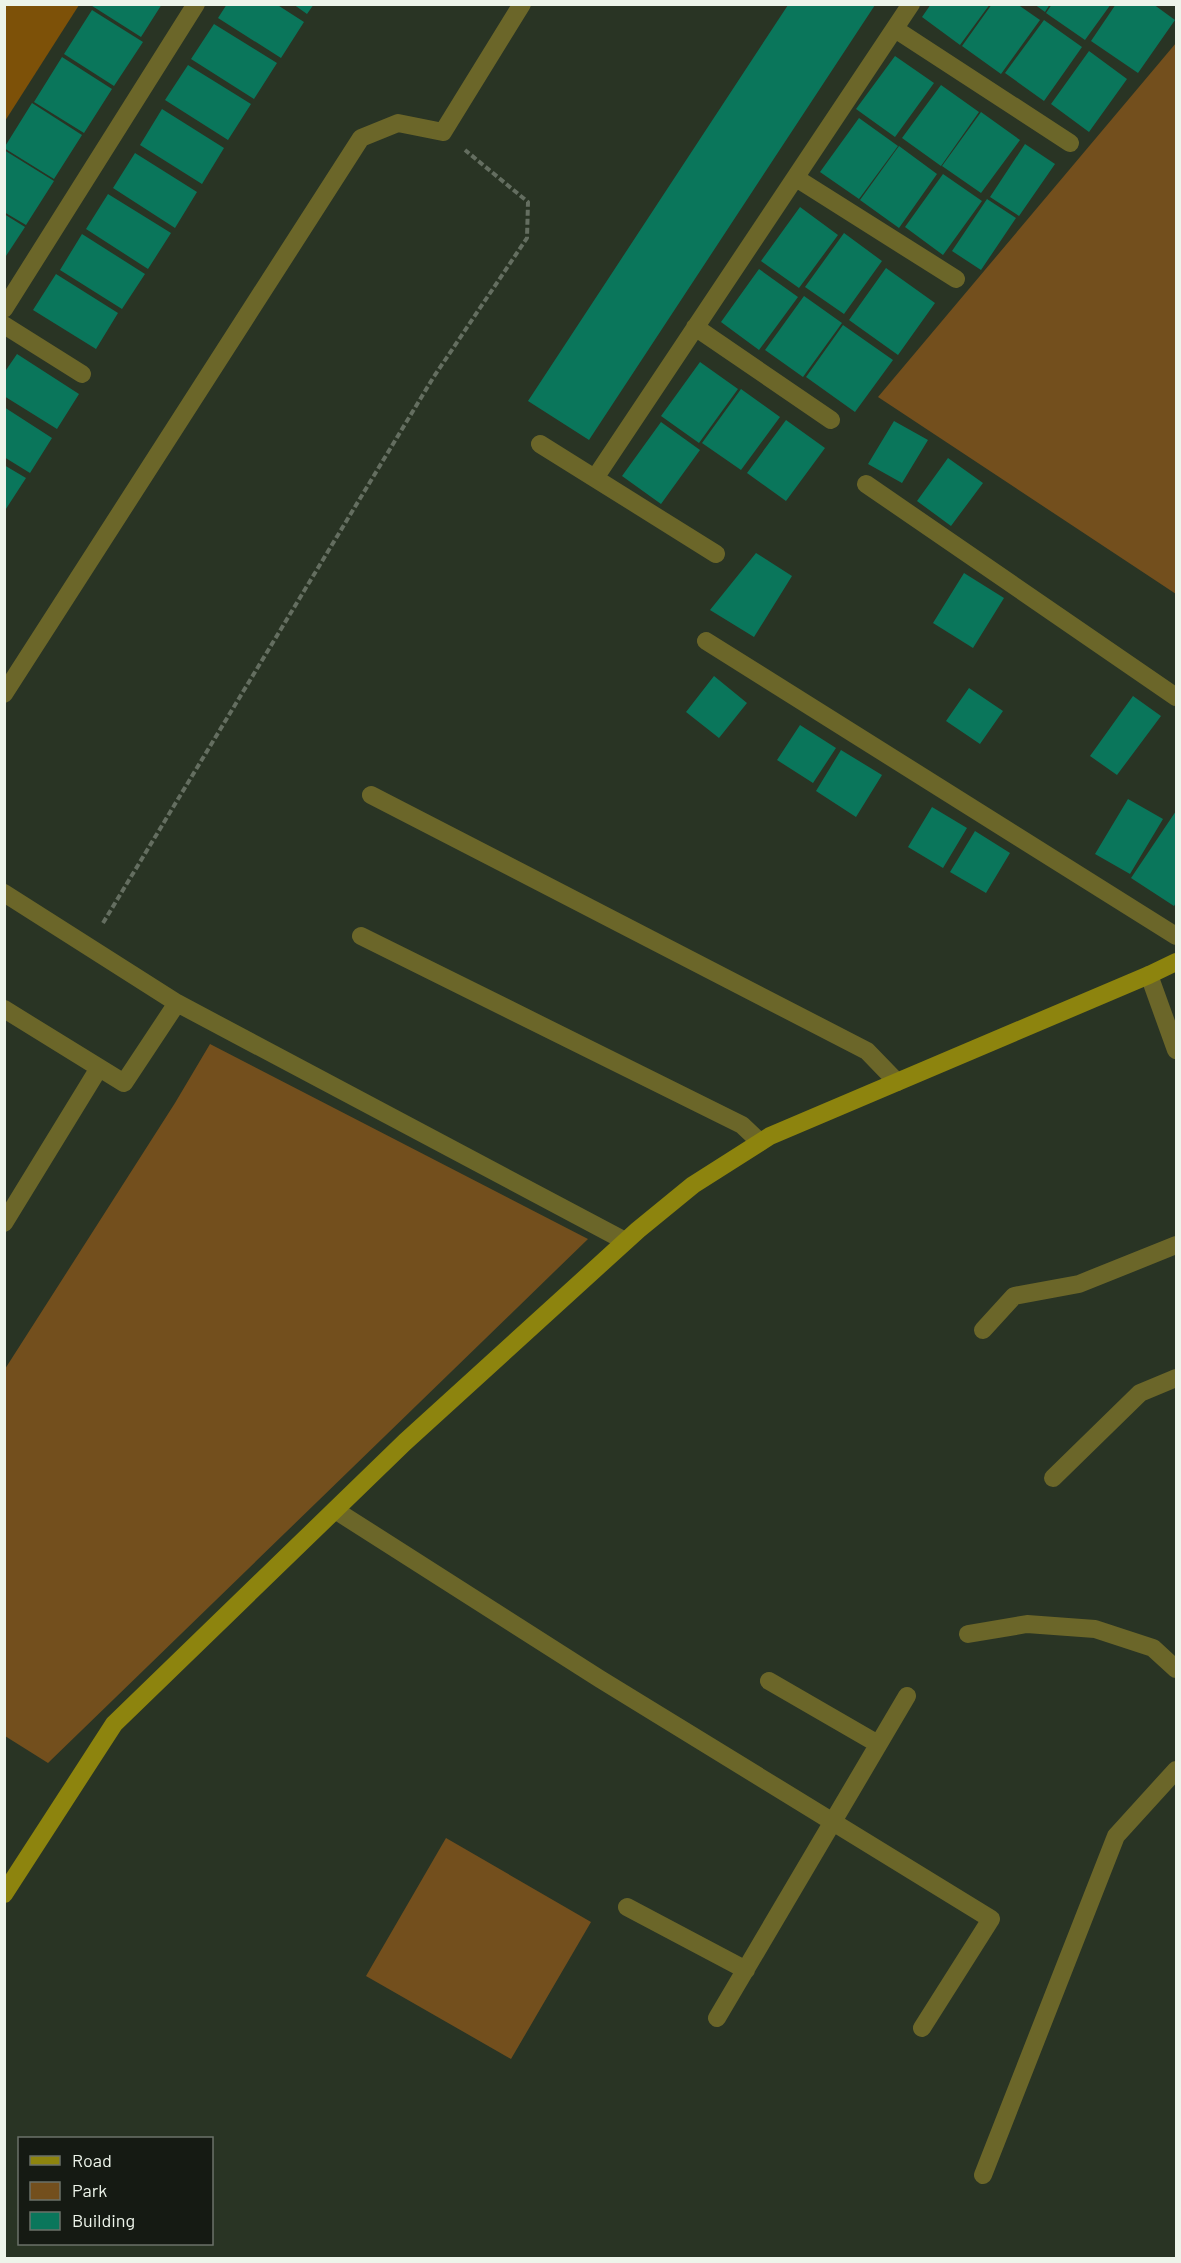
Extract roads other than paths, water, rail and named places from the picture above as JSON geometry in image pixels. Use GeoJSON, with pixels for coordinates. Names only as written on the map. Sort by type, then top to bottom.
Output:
{"type":"FeatureCollection","features":[{"type":"Feature","properties":{"kind":"street"},"geometry":{"type":"LineString","coordinates":[[4,309],[196,4]]}},
{"type":"Feature","properties":{"kind":"street"},"geometry":{"type":"LineString","coordinates":[[4,693],[361,138],[398,123],[443,132],[522,4]]}},
{"type":"Feature","properties":{"kind":"street"},"geometry":{"type":"LineString","coordinates":[[595,478],[911,4]]}},
{"type":"Feature","properties":{"kind":"street"},"geometry":{"type":"LineString","coordinates":[[895,29],[1070,143]]}},
{"type":"Feature","properties":{"kind":"street"},"geometry":{"type":"LineString","coordinates":[[796,178],[956,279]]}},
{"type":"Feature","properties":{"kind":"street"},"geometry":{"type":"LineString","coordinates":[[4,325],[82,374]]}},
{"type":"Feature","properties":{"kind":"street"},"geometry":{"type":"LineString","coordinates":[[695,327],[831,420]]}},
{"type":"Feature","properties":{"kind":"street"},"geometry":{"type":"LineString","coordinates":[[540,444],[716,554]]}},
{"type":"Feature","properties":{"kind":"street"},"geometry":{"type":"LineString","coordinates":[[866,484],[1176,697]]}},
{"type":"Feature","properties":{"kind":"street"},"geometry":{"type":"LineString","coordinates":[[706,641],[1176,936]]}},
{"type":"Feature","properties":{"kind":"street"},"geometry":{"type":"LineString","coordinates":[[371,795],[867,1051],[897,1082]]}},
{"type":"Feature","properties":{"kind":"street"},"geometry":{"type":"LineString","coordinates":[[4,893],[177,1003],[625,1241]]}},
{"type":"Feature","properties":{"kind":"street"},"geometry":{"type":"LineString","coordinates":[[361,936],[742,1125],[760,1142]]}},
{"type":"Feature","properties":{"kind":"street"},"geometry":{"type":"LineString","coordinates":[[4,1894],[114,1724],[405,1442],[625,1241],[693,1185],[760,1142],[1176,962]]}},
{"type":"Feature","properties":{"kind":"street"},"geometry":{"type":"LineString","coordinates":[[1149,975],[1176,1050]]}},
{"type":"Feature","properties":{"kind":"street"},"geometry":{"type":"LineString","coordinates":[[4,1009],[124,1083],[177,1003]]}},
{"type":"Feature","properties":{"kind":"street"},"geometry":{"type":"LineString","coordinates":[[4,1223],[99,1068]]}},
{"type":"Feature","properties":{"kind":"street"},"geometry":{"type":"LineString","coordinates":[[983,1330],[1014,1296],[1079,1284],[1176,1245]]}},
{"type":"Feature","properties":{"kind":"street"},"geometry":{"type":"LineString","coordinates":[[1053,1478],[1140,1393],[1176,1378]]}},
{"type":"Feature","properties":{"kind":"street"},"geometry":{"type":"LineString","coordinates":[[334,1510],[600,1679],[991,1919],[922,2028]]}},
{"type":"Feature","properties":{"kind":"street"},"geometry":{"type":"LineString","coordinates":[[968,1634],[1027,1624],[1095,1629],[1153,1648],[1176,1669]]}},
{"type":"Feature","properties":{"kind":"street"},"geometry":{"type":"LineString","coordinates":[[769,1681],[878,1744]]}},
{"type":"Feature","properties":{"kind":"street"},"geometry":{"type":"LineString","coordinates":[[717,2018],[907,1696]]}},
{"type":"Feature","properties":{"kind":"street"},"geometry":{"type":"LineString","coordinates":[[983,2175],[1116,1836],[1176,1770]]}},
{"type":"Feature","properties":{"kind":"street"},"geometry":{"type":"LineString","coordinates":[[627,1907],[746,1970]]}}]}
